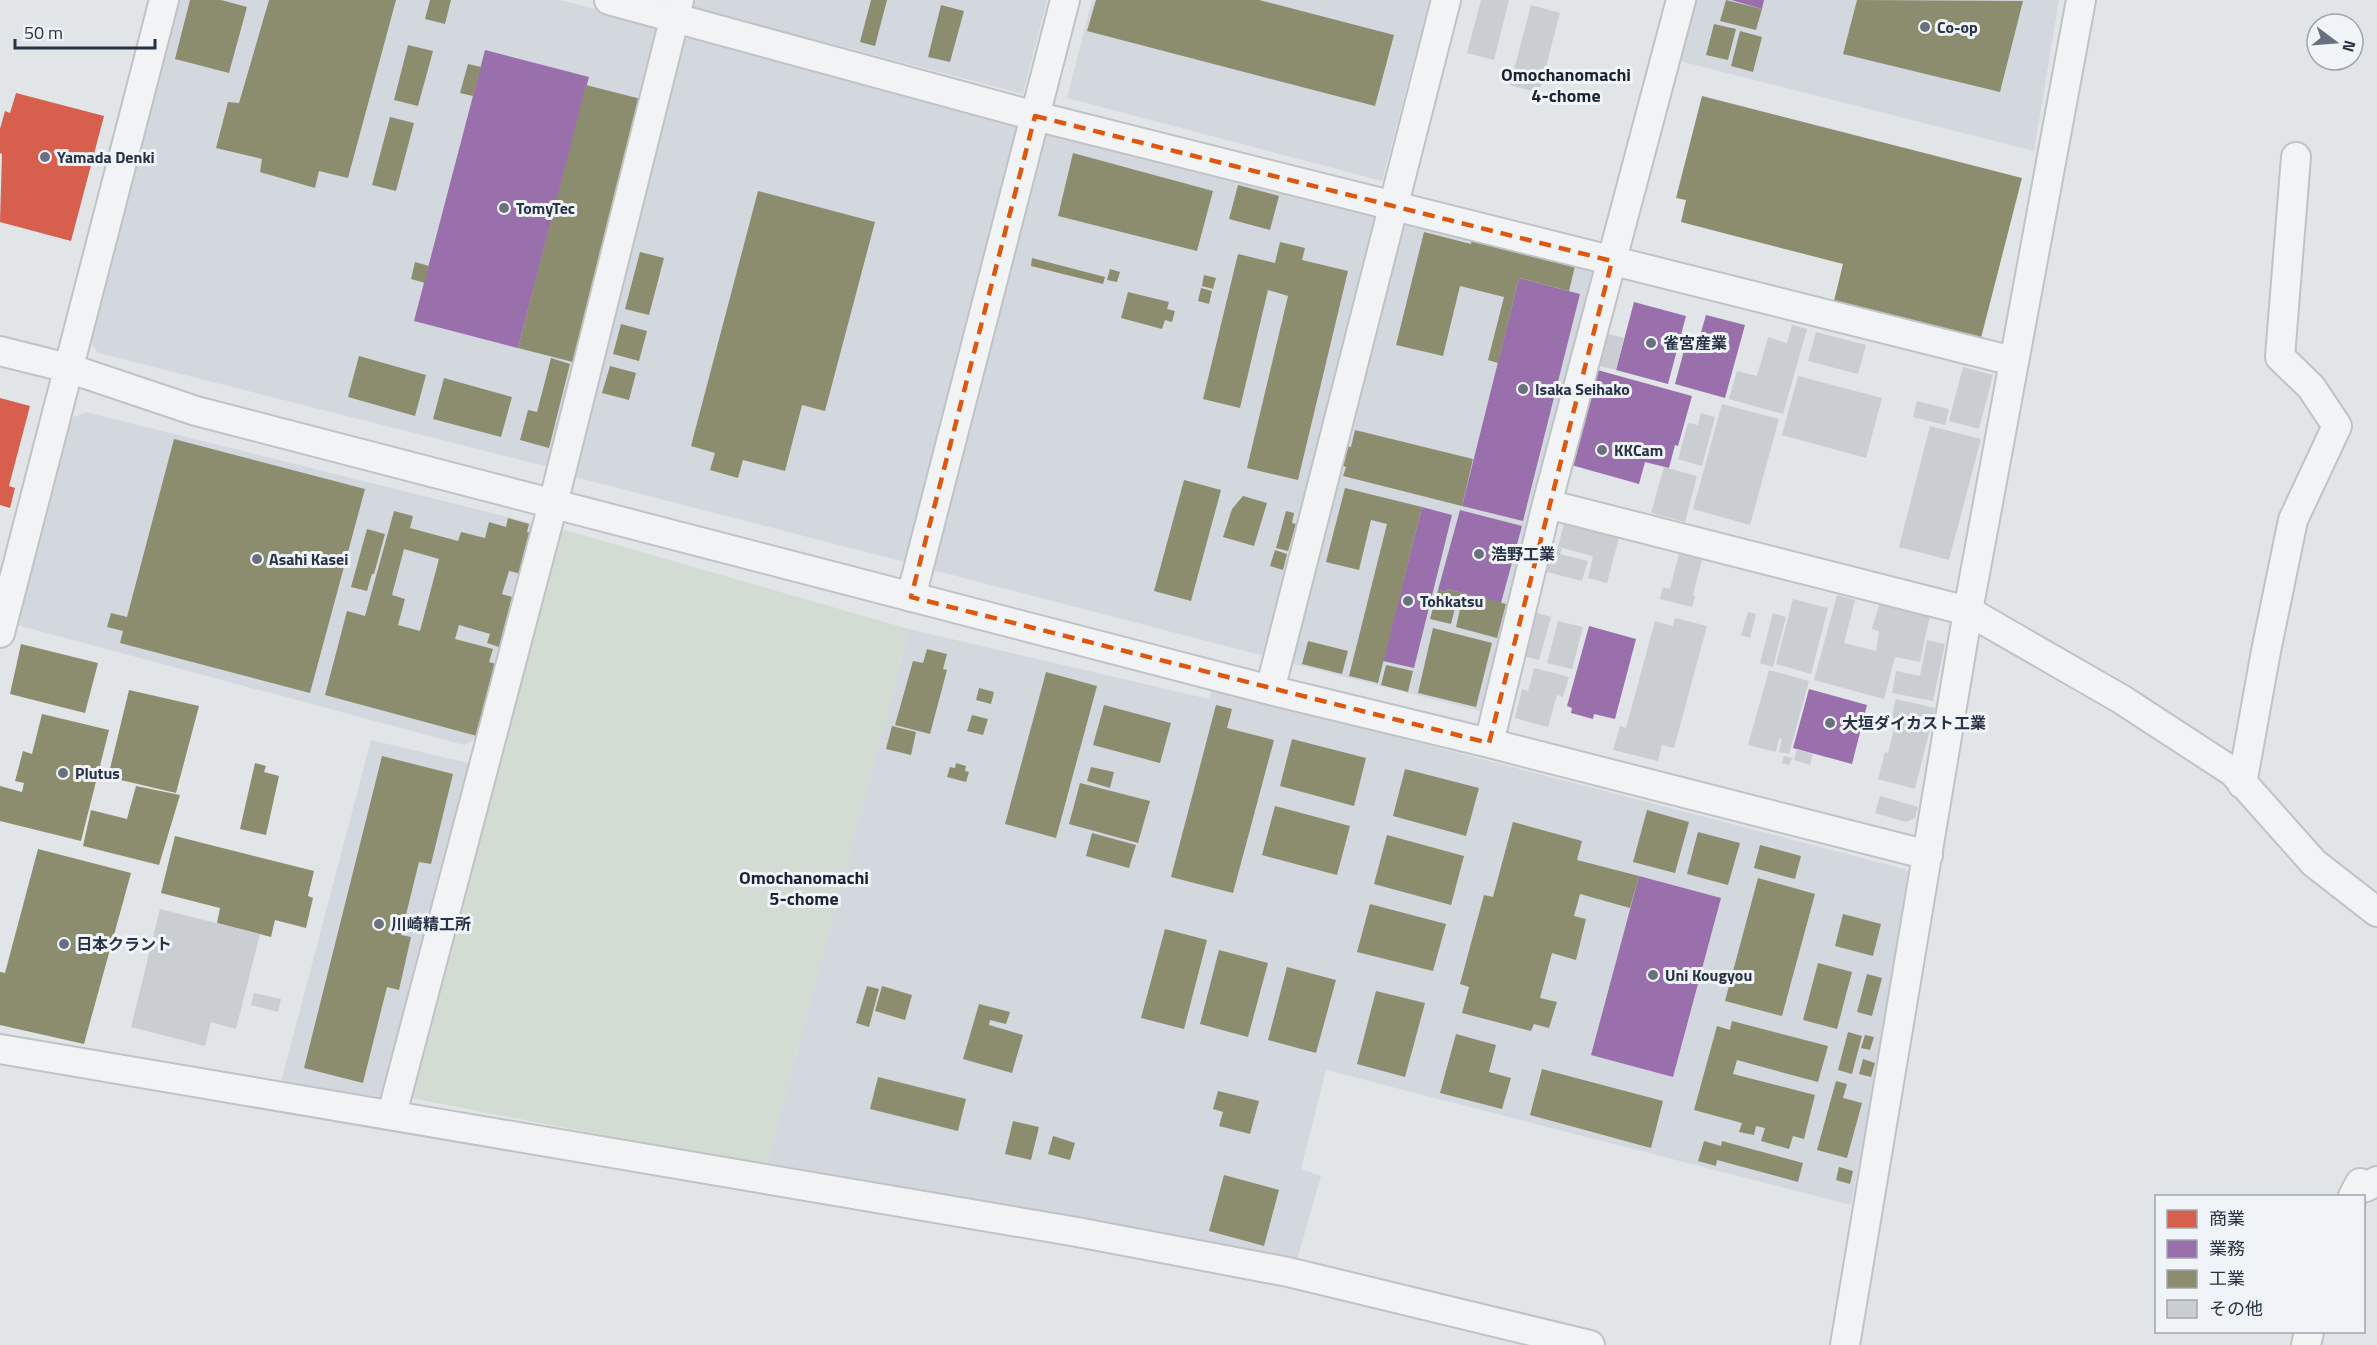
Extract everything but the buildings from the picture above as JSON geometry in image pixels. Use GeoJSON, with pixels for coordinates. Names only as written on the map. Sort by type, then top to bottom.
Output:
{"type":"FeatureCollection","features":[{"type":"Feature","properties":{"kind":"street"},"geometry":{"type":"LineString","coordinates":[[0,633],[164,0]]}},
{"type":"Feature","properties":{"kind":"street"},"geometry":{"type":"LineString","coordinates":[[609,0],[677,9],[1035,116],[2013,361]]}},
{"type":"Feature","properties":{"kind":"street"},"geometry":{"type":"LineString","coordinates":[[911,597],[1065,0]]}},
{"type":"Feature","properties":{"kind":"street"},"geometry":{"type":"LineString","coordinates":[[1270,690],[1446,0]]}},
{"type":"Feature","properties":{"kind":"street"},"geometry":{"type":"LineString","coordinates":[[1489,742],[1547,504],[1682,0]]}},
{"type":"Feature","properties":{"kind":"street"},"geometry":{"type":"LineString","coordinates":[[1845,1345],[1968,611],[2081,0]]}},
{"type":"Feature","properties":{"kind":"street"},"geometry":{"type":"LineString","coordinates":[[392,1114],[553,504],[677,9]]}},
{"type":"Feature","properties":{"kind":"street"},"geometry":{"type":"LineString","coordinates":[[2242,784],[2293,520],[2337,426],[2311,387],[2280,357],[2296,157]]}},
{"type":"Feature","properties":{"kind":"street"},"geometry":{"type":"LineString","coordinates":[[0,351],[68,368],[196,411],[1270,690],[1489,742],[1928,855]]}},
{"type":"Feature","properties":{"kind":"street"},"geometry":{"type":"LineString","coordinates":[[1547,504],[1968,611],[2121,699],[2233,772],[2314,862],[2377,912]]}},
{"type":"Feature","properties":{"kind":"street"},"geometry":{"type":"LineString","coordinates":[[0,1049],[1077,1232],[1288,1272],[1590,1345]]}},
{"type":"Feature","properties":{"kind":"street"},"geometry":{"type":"LineString","coordinates":[[2354,1195],[2360,1183],[2366,1187],[2377,1181]]}},
{"type":"Feature","properties":{"kind":"highlighted area"},"geometry":{"type":"Polygon","coordinates":[[[1035,116],[1612,261],[1489,743],[911,597],[1035,116]]]}},
{"type":"Feature","properties":{"kind":"shaded area","name":"TomyTec"},"geometry":{"type":"Polygon","coordinates":[[[179,0],[560,0],[663,26],[554,461],[545,466],[98,353],[90,340],[179,0]]]}},
{"type":"Feature","properties":{"kind":"shaded area"},"geometry":{"type":"Polygon","coordinates":[[[692,0],[1047,0],[1023,94],[691,7],[692,0]]]}},
{"type":"Feature","properties":{"kind":"shaded area"},"geometry":{"type":"Polygon","coordinates":[[[1092,0],[1430,0],[1382,181],[1067,98],[1092,0]]]}},
{"type":"Feature","properties":{"kind":"shaded area","name":"Co-op"},"geometry":{"type":"Polygon","coordinates":[[[1687,0],[2059,0],[2034,151],[1672,59],[1687,0]]]}},
{"type":"Feature","properties":{"kind":"shaded area"},"geometry":{"type":"Polygon","coordinates":[[[685,33],[1019,119],[905,562],[571,476],[685,33]]]}},
{"type":"Feature","properties":{"kind":"shaded area"},"geometry":{"type":"Polygon","coordinates":[[[1047,128],[1379,214],[1264,656],[933,570],[1047,128]]]}},
{"type":"Feature","properties":{"kind":"shaded area"},"geometry":{"type":"Polygon","coordinates":[[[1403,216],[1597,266],[1484,712],[1289,663],[1403,216]]]}},
{"type":"Feature","properties":{"kind":"shaded area","name":"Asahi Kasei"},"geometry":{"type":"Polygon","coordinates":[[[86,412],[532,523],[535,528],[480,737],[464,745],[17,625],[72,418],[86,412]]]}},
{"type":"Feature","properties":{"kind":"shaded area"},"geometry":{"type":"Polygon","coordinates":[[[558,528],[909,629],[766,1167],[411,1098],[558,528]]]}},
{"type":"Feature","properties":{"kind":"shaded area"},"geometry":{"type":"Polygon","coordinates":[[[909,629],[1209,699],[1212,689],[1905,869],[1913,876],[1851,1205],[1326,1070],[1301,1169],[1321,1176],[1297,1260],[1071,1216],[766,1167],[909,629]]]}},
{"type":"Feature","properties":{"kind":"shaded area","name":"川崎精工所"},"geometry":{"type":"Polygon","coordinates":[[[371,740],[468,763],[472,770],[387,1101],[281,1082],[371,740]]]}},
{"type":"Feature","properties":{"kind":"place","name":"Co-op"},"geometry":{"type":"Point","coordinates":[1925,27]}},
{"type":"Feature","properties":{"kind":"place","name":"Yamada Denki"},"geometry":{"type":"Point","coordinates":[45,157]}},
{"type":"Feature","properties":{"kind":"place","name":"TomyTec"},"geometry":{"type":"Point","coordinates":[504,208]}},
{"type":"Feature","properties":{"kind":"place","name":"雀宮産業"},"geometry":{"type":"Point","coordinates":[1651,343]}},
{"type":"Feature","properties":{"kind":"place","name":"Isaka Seihako"},"geometry":{"type":"Point","coordinates":[1523,389]}},
{"type":"Feature","properties":{"kind":"place","name":"KKCam"},"geometry":{"type":"Point","coordinates":[1602,450]}},
{"type":"Feature","properties":{"kind":"place","name":"浩野工業"},"geometry":{"type":"Point","coordinates":[1479,554]}},
{"type":"Feature","properties":{"kind":"place","name":"Asahi Kasei"},"geometry":{"type":"Point","coordinates":[257,559]}},
{"type":"Feature","properties":{"kind":"place","name":"Tohkatsu"},"geometry":{"type":"Point","coordinates":[1408,601]}},
{"type":"Feature","properties":{"kind":"place","name":"大垣ダイカスト工業"},"geometry":{"type":"Point","coordinates":[1830,723]}},
{"type":"Feature","properties":{"kind":"place","name":"Plutus"},"geometry":{"type":"Point","coordinates":[63,773]}},
{"type":"Feature","properties":{"kind":"place","name":"川崎精工所"},"geometry":{"type":"Point","coordinates":[379,924]}},
{"type":"Feature","properties":{"kind":"place","name":"日本クラント"},"geometry":{"type":"Point","coordinates":[64,944]}},
{"type":"Feature","properties":{"kind":"place","name":"Uni Kougyou"},"geometry":{"type":"Point","coordinates":[1653,975]}},
{"type":"Feature","properties":{"kind":"district","name":"Omochanomachi 4-chome"},"geometry":{"type":"Point","coordinates":[1566,84]}},
{"type":"Feature","properties":{"kind":"district","name":"Omochanomachi 5-chome"},"geometry":{"type":"Point","coordinates":[804,887]}}]}
